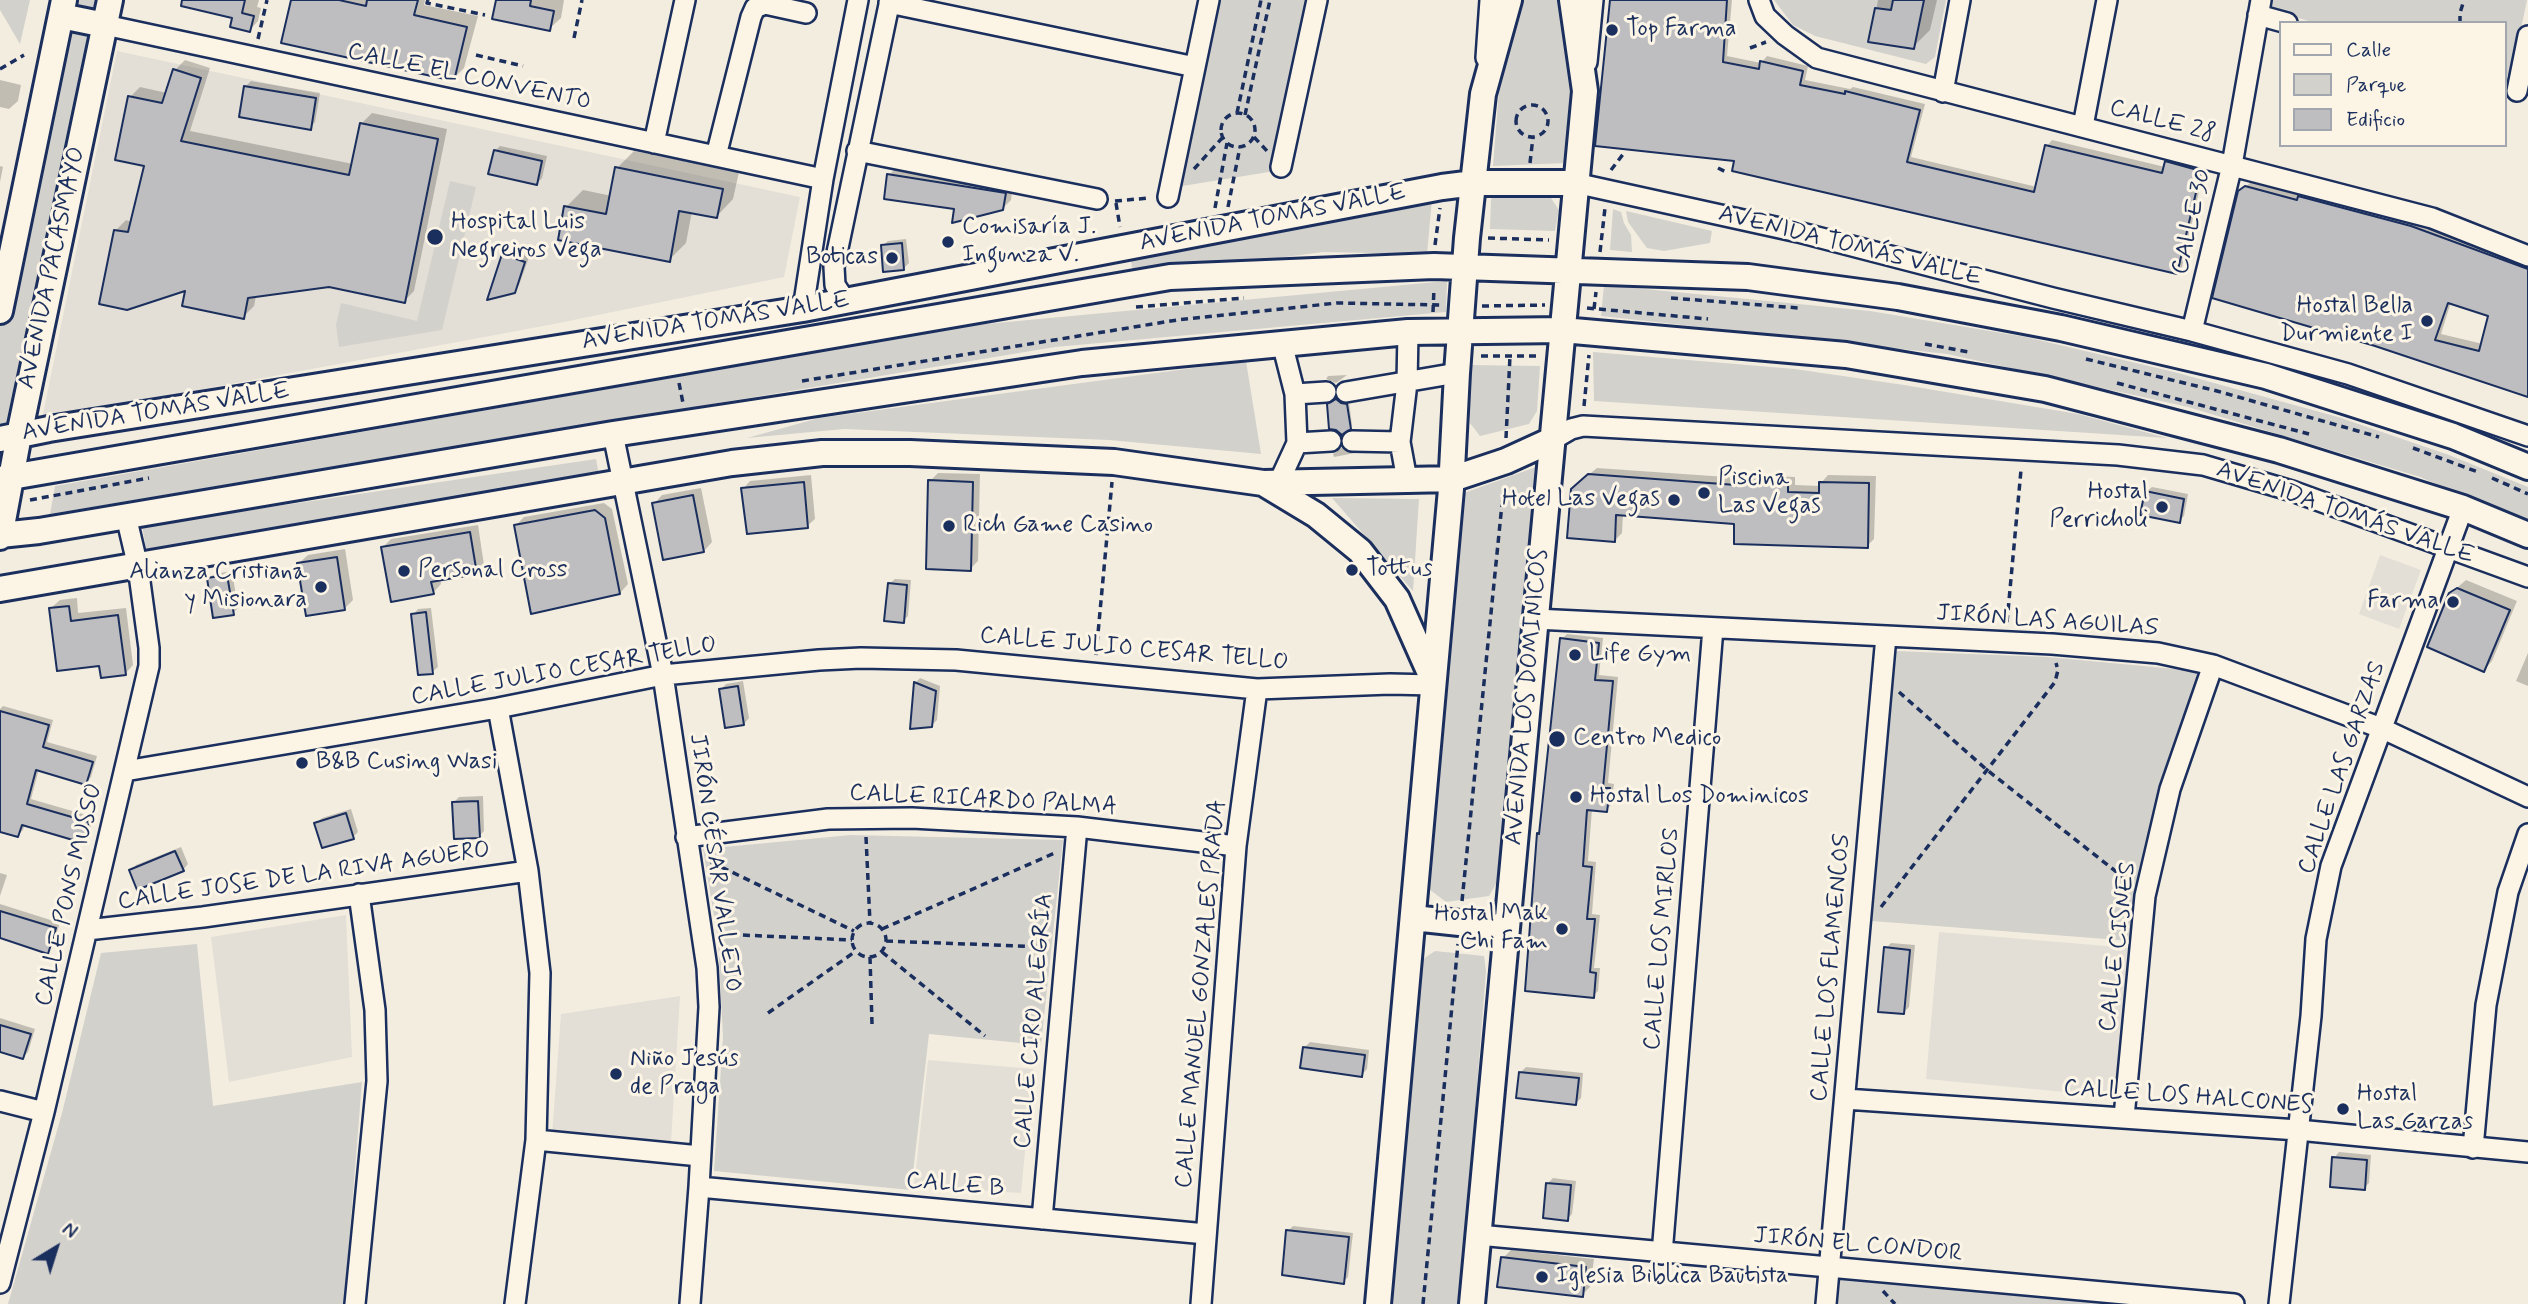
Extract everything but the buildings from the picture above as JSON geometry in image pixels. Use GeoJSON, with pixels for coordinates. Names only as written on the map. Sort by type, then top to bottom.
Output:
{"type":"FeatureCollection","features":[{"type":"Feature","properties":{"kind":"main road","name":"AVENIDA PACASMAYO"},"geometry":{"type":"LineString","coordinates":[[0,536],[9,437],[110,0]]}},
{"type":"Feature","properties":{"kind":"main road"},"geometry":{"type":"LineString","coordinates":[[1378,1304],[1464,365],[1460,330],[1465,266],[1483,94],[1509,0]]}},
{"type":"Feature","properties":{"kind":"main road","name":"AVENIDA LOS DOMINICOS"},"geometry":{"type":"LineString","coordinates":[[1472,1304],[1585,91],[1572,0]]}},
{"type":"Feature","properties":{"kind":"main road","name":"AVENIDA PACASMAYO"},"geometry":{"type":"LineString","coordinates":[[0,312],[6,250],[63,8]]}},
{"type":"Feature","properties":{"kind":"main road"},"geometry":{"type":"LineString","coordinates":[[63,8],[105,25]]}},
{"type":"Feature","properties":{"kind":"main road","name":"AVENIDA TOMÁS VALLE"},"geometry":{"type":"LineString","coordinates":[[9,437],[846,302],[1474,183],[1575,183]]}},
{"type":"Feature","properties":{"kind":"main road","name":"AVENIDA TOMÁS VALLE"},"geometry":{"type":"LineString","coordinates":[[5,478],[1170,277],[1465,266],[1748,277],[1898,297],[2061,328],[2266,376],[2453,436],[2528,467]]}},
{"type":"Feature","properties":{"kind":"main road","name":"AVENIDA TOMÁS VALLE"},"geometry":{"type":"LineString","coordinates":[[0,536],[687,422],[1083,363],[1282,343],[1460,330],[1562,330],[1846,355],[2045,389],[2279,450],[2463,508],[2528,535]]}},
{"type":"Feature","properties":{"kind":"main road","name":"AVENIDA TOMÁS VALLE"},"geometry":{"type":"LineString","coordinates":[[0,589],[732,463],[822,453],[910,453],[1114,462],[1271,482],[1406,480],[1452,479],[1506,461],[1552,440]]}},
{"type":"Feature","properties":{"kind":"main road"},"geometry":{"type":"LineString","coordinates":[[1271,482],[1360,551],[1397,599],[1434,683]]}},
{"type":"Feature","properties":{"kind":"main road"},"geometry":{"type":"LineString","coordinates":[[1413,918],[1506,928]]}},
{"type":"Feature","properties":{"kind":"street"},"geometry":{"type":"LineString","coordinates":[[654,143],[685,0]]}},
{"type":"Feature","properties":{"kind":"street"},"geometry":{"type":"LineString","coordinates":[[803,309],[823,179],[858,0]]}},
{"type":"Feature","properties":{"kind":"street"},"geometry":{"type":"LineString","coordinates":[[1168,197],[1209,0]]}},
{"type":"Feature","properties":{"kind":"street"},"geometry":{"type":"LineString","coordinates":[[1281,167],[1317,0]]}},
{"type":"Feature","properties":{"kind":"street"},"geometry":{"type":"LineString","coordinates":[[1483,94],[1490,0]]}},
{"type":"Feature","properties":{"kind":"street","name":"AVENIDA LOS DOMINICOS"},"geometry":{"type":"LineString","coordinates":[[1585,91],[1593,0]]}},
{"type":"Feature","properties":{"kind":"street","name":"CALLE 28"},"geometry":{"type":"LineString","coordinates":[[1759,0],[1765,16],[1785,35],[1817,58],[2432,218],[2528,257]]}},
{"type":"Feature","properties":{"kind":"street"},"geometry":{"type":"LineString","coordinates":[[1943,92],[1960,0]]}},
{"type":"Feature","properties":{"kind":"street"},"geometry":{"type":"LineString","coordinates":[[2082,126],[2107,0]]}},
{"type":"Feature","properties":{"kind":"street"},"geometry":{"type":"LineString","coordinates":[[846,302],[835,285],[834,267],[889,2],[1195,66]]}},
{"type":"Feature","properties":{"kind":"street"},"geometry":{"type":"LineString","coordinates":[[716,156],[755,8],[765,4],[806,13]]}},
{"type":"Feature","properties":{"kind":"street"},"geometry":{"type":"LineString","coordinates":[[2259,8],[2283,21]]}},
{"type":"Feature","properties":{"kind":"street","name":"CALLE 30"},"geometry":{"type":"LineString","coordinates":[[2192,331],[2232,165],[2259,8]]}},
{"type":"Feature","properties":{"kind":"street","name":"CALLE EL CONVENTO"},"geometry":{"type":"LineString","coordinates":[[105,25],[823,179]]}},
{"type":"Feature","properties":{"kind":"street"},"geometry":{"type":"LineString","coordinates":[[2517,91],[2528,36]]}},
{"type":"Feature","properties":{"kind":"street"},"geometry":{"type":"LineString","coordinates":[[857,151],[1097,199]]}},
{"type":"Feature","properties":{"kind":"street","name":"AVENIDA TOMÁS VALLE"},"geometry":{"type":"LineString","coordinates":[[1575,183],[1798,232],[2192,331],[2348,374],[2528,436]]}},
{"type":"Feature","properties":{"kind":"street"},"geometry":{"type":"LineString","coordinates":[[1406,480],[1400,442],[1407,383],[1408,332]]}},
{"type":"Feature","properties":{"kind":"street"},"geometry":{"type":"LineString","coordinates":[[1271,482],[1297,443],[1295,394],[1282,343]]}},
{"type":"Feature","properties":{"kind":"street"},"geometry":{"type":"LineString","coordinates":[[1295,394],[1407,383],[1464,365]]}},
{"type":"Feature","properties":{"kind":"street","name":"AVENIDA TOMÁS VALLE"},"geometry":{"type":"LineString","coordinates":[[1552,440],[1571,429],[1583,426],[2118,455],[2203,466],[2292,491],[2528,577]]}},
{"type":"Feature","properties":{"kind":"street","name":"JIRÓN CÉSAR VALLEJO"},"geometry":{"type":"LineString","coordinates":[[613,434],[663,676],[703,933],[709,1007],[690,1304]]}},
{"type":"Feature","properties":{"kind":"street"},"geometry":{"type":"LineString","coordinates":[[1352,441],[1400,442]]}},
{"type":"Feature","properties":{"kind":"street"},"geometry":{"type":"LineString","coordinates":[[1297,443],[1331,442]]}},
{"type":"Feature","properties":{"kind":"street","name":"CALLE LAS GARZAS"},"geometry":{"type":"LineString","coordinates":[[2279,1304],[2311,1016],[2316,939],[2331,866],[2463,508]]}},
{"type":"Feature","properties":{"kind":"street","name":"CALLE PONS MUSSO"},"geometry":{"type":"LineString","coordinates":[[0,1283],[44,1112],[149,666],[138,567],[126,516]]}},
{"type":"Feature","properties":{"kind":"street","name":"JIRÓN LAS AGUILAS"},"geometry":{"type":"LineString","coordinates":[[1535,619],[2005,642],[2158,653],[2213,665],[2381,728],[2528,797]]}},
{"type":"Feature","properties":{"kind":"street","name":"CALLE LOS MIRLOS"},"geometry":{"type":"LineString","coordinates":[[1662,1254],[1713,628]]}},
{"type":"Feature","properties":{"kind":"street","name":"CALLE LOS FLAMENCOS"},"geometry":{"type":"LineString","coordinates":[[1826,1304],[1886,636]]}},
{"type":"Feature","properties":{"kind":"street","name":"CALLE JULIO CESAR TELLO"},"geometry":{"type":"LineString","coordinates":[[125,771],[498,708],[663,676],[861,658],[956,660],[1257,689],[1434,683]]}},
{"type":"Feature","properties":{"kind":"street","name":"CALLE CISNES"},"geometry":{"type":"LineString","coordinates":[[2124,1117],[2146,896],[2170,789],[2213,665]]}},
{"type":"Feature","properties":{"kind":"street","name":"CALLE MANUEL GONZALES PRADA"},"geometry":{"type":"LineString","coordinates":[[1201,1304],[1236,846],[1257,689]]}},
{"type":"Feature","properties":{"kind":"street"},"geometry":{"type":"LineString","coordinates":[[498,708],[528,871],[540,973],[536,1140],[516,1304]]}},
{"type":"Feature","properties":{"kind":"street","name":"CALLE RICARDO PALMA"},"geometry":{"type":"LineString","coordinates":[[688,844],[828,819],[865,817],[1236,846]]}},
{"type":"Feature","properties":{"kind":"street"},"geometry":{"type":"LineString","coordinates":[[2473,1148],[2486,1005],[2508,892],[2528,834]]}},
{"type":"Feature","properties":{"kind":"street","name":"CALLE CIRO ALEGRÍA"},"geometry":{"type":"LineString","coordinates":[[1042,1219],[1077,835]]}},
{"type":"Feature","properties":{"kind":"street","name":"CALLE JOSE DE LA RIVA AGUERO"},"geometry":{"type":"LineString","coordinates":[[87,930],[203,917],[528,871]]}},
{"type":"Feature","properties":{"kind":"street"},"geometry":{"type":"LineString","coordinates":[[355,1304],[377,1082],[375,1010],[359,894]]}},
{"type":"Feature","properties":{"kind":"street","name":"CALLE LOS HALCONES"},"geometry":{"type":"LineString","coordinates":[[1845,1099],[2298,1130],[2528,1152]]}},
{"type":"Feature","properties":{"kind":"street"},"geometry":{"type":"LineString","coordinates":[[0,1101],[44,1112]]}},
{"type":"Feature","properties":{"kind":"street"},"geometry":{"type":"LineString","coordinates":[[536,1140],[700,1156]]}},
{"type":"Feature","properties":{"kind":"street","name":"CALLE B"},"geometry":{"type":"LineString","coordinates":[[699,1187],[1206,1234]]}},
{"type":"Feature","properties":{"kind":"street","name":"JIRÓN EL CONDOR"},"geometry":{"type":"LineString","coordinates":[[1478,1235],[1830,1268],[2107,1298],[2234,1304]]}},
{"type":"Feature","properties":{"kind":"path"},"geometry":{"type":"LineString","coordinates":[[258,42],[267,0]]}},
{"type":"Feature","properties":{"kind":"path"},"geometry":{"type":"LineString","coordinates":[[428,0],[427,3],[485,15]]}},
{"type":"Feature","properties":{"kind":"path"},"geometry":{"type":"LineString","coordinates":[[574,38],[582,0]]}},
{"type":"Feature","properties":{"kind":"path"},"geometry":{"type":"LineString","coordinates":[[1237,113],[1261,0]]}},
{"type":"Feature","properties":{"kind":"path"},"geometry":{"type":"LineString","coordinates":[[1245,115],[1270,0]]}},
{"type":"Feature","properties":{"kind":"path"},"geometry":{"type":"LineString","coordinates":[[2456,0],[2463,1],[2460,21]]}},
{"type":"Feature","properties":{"kind":"path"},"geometry":{"type":"LineString","coordinates":[[0,69],[24,55]]}},
{"type":"Feature","properties":{"kind":"path"},"geometry":{"type":"LineString","coordinates":[[476,55],[523,66]]}},
{"type":"Feature","properties":{"kind":"path"},"geometry":{"type":"LineString","coordinates":[[1533,105],[1543,109],[1548,124],[1543,134],[1532,138],[1523,134],[1516,122],[1518,112],[1522,108],[1533,105]]}},
{"type":"Feature","properties":{"kind":"path"},"geometry":{"type":"LineString","coordinates":[[1237,113],[1245,115],[1253,122],[1255,132],[1250,142],[1240,147],[1227,143],[1223,137],[1222,126],[1227,117],[1237,113]]}},
{"type":"Feature","properties":{"kind":"path"},"geometry":{"type":"LineString","coordinates":[[1529,169],[1532,138]]}},
{"type":"Feature","properties":{"kind":"path"},"geometry":{"type":"LineString","coordinates":[[1217,230],[1227,143]]}},
{"type":"Feature","properties":{"kind":"path"},"geometry":{"type":"LineString","coordinates":[[1217,230],[1240,147]]}},
{"type":"Feature","properties":{"kind":"path"},"geometry":{"type":"LineString","coordinates":[[1612,171],[1624,153]]}},
{"type":"Feature","properties":{"kind":"path"},"geometry":{"type":"LineString","coordinates":[[1718,168],[1728,173]]}},
{"type":"Feature","properties":{"kind":"path"},"geometry":{"type":"LineString","coordinates":[[1097,199],[1116,201],[1168,197]]}},
{"type":"Feature","properties":{"kind":"path"},"geometry":{"type":"LineString","coordinates":[[1435,255],[1441,199]]}},
{"type":"Feature","properties":{"kind":"path"},"geometry":{"type":"LineString","coordinates":[[1599,255],[1606,202]]}},
{"type":"Feature","properties":{"kind":"path"},"geometry":{"type":"LineString","coordinates":[[1488,239],[1559,240]]}},
{"type":"Feature","properties":{"kind":"path"},"geometry":{"type":"LineString","coordinates":[[1433,313],[1434,283]]}},
{"type":"Feature","properties":{"kind":"path"},"geometry":{"type":"LineString","coordinates":[[1594,314],[1597,283]]}},
{"type":"Feature","properties":{"kind":"path"},"geometry":{"type":"LineString","coordinates":[[1583,416],[1590,350]]}},
{"type":"Feature","properties":{"kind":"path"},"geometry":{"type":"LineString","coordinates":[[1464,365],[1510,356],[1547,356]]}},
{"type":"Feature","properties":{"kind":"path"},"geometry":{"type":"LineString","coordinates":[[1423,1304],[1506,461],[1510,356]]}},
{"type":"Feature","properties":{"kind":"path"},"geometry":{"type":"LineString","coordinates":[[674,362],[687,422]]}},
{"type":"Feature","properties":{"kind":"path"},"geometry":{"type":"LineString","coordinates":[[1094,674],[1114,462]]}},
{"type":"Feature","properties":{"kind":"path"},"geometry":{"type":"LineString","coordinates":[[2005,642],[2019,488]]}},
{"type":"Feature","properties":{"kind":"path"},"geometry":{"type":"LineString","coordinates":[[1882,677],[1987,770],[2146,896]]}},
{"type":"Feature","properties":{"kind":"path"},"geometry":{"type":"LineString","coordinates":[[1873,917],[2055,682]]}},
{"type":"Feature","properties":{"kind":"path"},"geometry":{"type":"LineString","coordinates":[[865,817],[870,923]]}},
{"type":"Feature","properties":{"kind":"path"},"geometry":{"type":"LineString","coordinates":[[882,929],[1077,835]]}},
{"type":"Feature","properties":{"kind":"path"},"geometry":{"type":"LineString","coordinates":[[688,844],[854,931]]}},
{"type":"Feature","properties":{"kind":"path"},"geometry":{"type":"LineString","coordinates":[[870,923],[882,929],[886,941],[882,952],[870,957],[856,951],[852,940],[854,931],[861,925],[870,923]]}},
{"type":"Feature","properties":{"kind":"path"},"geometry":{"type":"LineString","coordinates":[[703,933],[852,940]]}},
{"type":"Feature","properties":{"kind":"path"},"geometry":{"type":"LineString","coordinates":[[886,941],[1066,948]]}},
{"type":"Feature","properties":{"kind":"path"},"geometry":{"type":"LineString","coordinates":[[768,1013],[856,951]]}},
{"type":"Feature","properties":{"kind":"path"},"geometry":{"type":"LineString","coordinates":[[882,952],[985,1036]]}},
{"type":"Feature","properties":{"kind":"path"},"geometry":{"type":"LineString","coordinates":[[870,957],[872,1024]]}},
{"type":"Feature","properties":{"kind":"shaded area","name":"Hospital Luis Negreiros Vega"},"geometry":{"type":"Polygon","coordinates":[[[117,51],[800,197],[784,277],[549,325],[42,419],[117,51]]]}},
{"type":"Feature","properties":{"kind":"shaded area"},"geometry":{"type":"Polygon","coordinates":[[[2380,555],[2421,570],[2399,629],[2359,614],[2380,555]]]}},
{"type":"Feature","properties":{"kind":"shaded area"},"geometry":{"type":"Polygon","coordinates":[[[346,915],[352,1057],[229,1082],[211,937],[346,915]]]}},
{"type":"Feature","properties":{"kind":"shaded area"},"geometry":{"type":"Polygon","coordinates":[[[1939,932],[2130,948],[2119,1086],[2107,1096],[1926,1079],[1939,932]]]}},
{"type":"Feature","properties":{"kind":"shaded area","name":"Niño Jesús de Praga"},"geometry":{"type":"Polygon","coordinates":[[[680,996],[671,1142],[552,1135],[561,1014],[680,996]]]}},
{"type":"Feature","properties":{"kind":"shaded area"},"geometry":{"type":"Polygon","coordinates":[[[928,1060],[1033,1069],[1021,1193],[914,1186],[928,1060]]]}},
{"type":"Feature","properties":{"kind":"green space"},"geometry":{"type":"Polygon","coordinates":[[[0,0],[30,0],[20,44],[0,10],[0,0]]]}},
{"type":"Feature","properties":{"kind":"green space"},"geometry":{"type":"Polygon","coordinates":[[[64,0],[110,0],[19,435],[0,437],[0,314],[64,0]]]}},
{"type":"Feature","properties":{"kind":"green space"},"geometry":{"type":"Polygon","coordinates":[[[1216,0],[1311,0],[1275,171],[1176,187],[1216,0]]]}},
{"type":"Feature","properties":{"kind":"green space"},"geometry":{"type":"Polygon","coordinates":[[[1518,0],[1560,0],[1571,75],[1566,163],[1493,166],[1499,90],[1518,0]]]}},
{"type":"Feature","properties":{"kind":"green space"},"geometry":{"type":"Polygon","coordinates":[[[1774,0],[1946,0],[1935,57],[1926,64],[1815,36],[1793,25],[1774,0]]]}},
{"type":"Feature","properties":{"kind":"green space"},"geometry":{"type":"Polygon","coordinates":[[[2266,0],[2527,0],[2512,72],[2507,76],[2507,21],[2308,21],[2265,8],[2266,0]]]}},
{"type":"Feature","properties":{"kind":"green space"},"geometry":{"type":"Polygon","coordinates":[[[450,181],[476,187],[442,330],[339,347],[336,325],[341,303],[417,321],[450,181]]]}},
{"type":"Feature","properties":{"kind":"green space"},"geometry":{"type":"Polygon","coordinates":[[[1500,191],[1551,198],[1559,210],[1555,231],[1490,229],[1491,199],[1500,191]]]}},
{"type":"Feature","properties":{"kind":"green space"},"geometry":{"type":"Polygon","coordinates":[[[1432,199],[1427,254],[1323,252],[1133,277],[1131,259],[1432,199]]]}},
{"type":"Feature","properties":{"kind":"green space"},"geometry":{"type":"Polygon","coordinates":[[[1613,209],[1621,212],[1631,235],[1632,252],[1610,250],[1613,209]]]}},
{"type":"Feature","properties":{"kind":"green space"},"geometry":{"type":"Polygon","coordinates":[[[1626,211],[1712,231],[1710,243],[1664,251],[1647,248],[1628,222],[1626,211]]]}},
{"type":"Feature","properties":{"kind":"green space"},"geometry":{"type":"Polygon","coordinates":[[[1447,281],[1446,312],[1055,347],[50,514],[55,486],[964,326],[1447,281]]]}},
{"type":"Feature","properties":{"kind":"green space"},"geometry":{"type":"Polygon","coordinates":[[[1604,285],[1870,311],[2026,337],[2174,372],[2338,417],[2449,455],[2528,487],[2528,524],[2420,477],[2188,407],[1947,354],[1601,316],[1604,285]]]}},
{"type":"Feature","properties":{"kind":"green space"},"geometry":{"type":"Polygon","coordinates":[[[1593,352],[1795,369],[1904,385],[2078,414],[2167,438],[1594,401],[1593,352]]]}},
{"type":"Feature","properties":{"kind":"green space"},"geometry":{"type":"Polygon","coordinates":[[[1246,361],[1261,454],[1109,440],[844,429],[747,438],[819,418],[1246,361]]]}},
{"type":"Feature","properties":{"kind":"green space"},"geometry":{"type":"Polygon","coordinates":[[[1470,365],[1540,366],[1537,411],[1529,424],[1480,436],[1470,423],[1470,365]]]}},
{"type":"Feature","properties":{"kind":"green space"},"geometry":{"type":"Polygon","coordinates":[[[596,459],[599,475],[146,549],[142,526],[596,459]]]}},
{"type":"Feature","properties":{"kind":"green space"},"geometry":{"type":"Polygon","coordinates":[[[1536,467],[1500,877],[1489,896],[1446,902],[1429,889],[1464,493],[1536,467]]]}},
{"type":"Feature","properties":{"kind":"green space"},"geometry":{"type":"Polygon","coordinates":[[[1332,498],[1419,499],[1413,591],[1332,498]]]}},
{"type":"Feature","properties":{"kind":"green space"},"geometry":{"type":"Polygon","coordinates":[[[1896,651],[2048,657],[2196,671],[2199,681],[2173,750],[2149,827],[2132,941],[1872,921],[1896,651]]]}},
{"type":"Feature","properties":{"kind":"green space"},"geometry":{"type":"Polygon","coordinates":[[[851,835],[1063,840],[1041,1045],[929,1034],[911,1190],[714,1171],[723,1037],[718,940],[703,849],[851,835]]]}},
{"type":"Feature","properties":{"kind":"green space"},"geometry":{"type":"Polygon","coordinates":[[[197,944],[213,1106],[362,1082],[344,1304],[8,1304],[62,1113],[101,953],[197,944]]]}},
{"type":"Feature","properties":{"kind":"green space"},"geometry":{"type":"Polygon","coordinates":[[[1435,951],[1484,956],[1486,971],[1460,1304],[1385,1304],[1414,965],[1435,951]]]}},
{"type":"Feature","properties":{"kind":"green space"},"geometry":{"type":"Polygon","coordinates":[[[1830,1268],[2107,1293],[2107,1304],[1826,1304],[1830,1268]]]}},
{"type":"Feature","properties":{"kind":"place","name":"Top Farma"},"geometry":{"type":"Point","coordinates":[1612,30]}},
{"type":"Feature","properties":{"kind":"place","name":"Hospital Luis Negreiros Vega"},"geometry":{"type":"Point","coordinates":[435,237]}},
{"type":"Feature","properties":{"kind":"place","name":"Comisaría J. Ingunza V."},"geometry":{"type":"Point","coordinates":[948,242]}},
{"type":"Feature","properties":{"kind":"place","name":"Boticas"},"geometry":{"type":"Point","coordinates":[892,258]}},
{"type":"Feature","properties":{"kind":"place","name":"Hostal Bella Durmiente I"},"geometry":{"type":"Point","coordinates":[2427,321]}},
{"type":"Feature","properties":{"kind":"place","name":"Piscina Las Vegas"},"geometry":{"type":"Point","coordinates":[1704,493]}},
{"type":"Feature","properties":{"kind":"place","name":"Hotel Las Vegas"},"geometry":{"type":"Point","coordinates":[1674,500]}},
{"type":"Feature","properties":{"kind":"place","name":"Hostal Perricholi"},"geometry":{"type":"Point","coordinates":[2162,507]}},
{"type":"Feature","properties":{"kind":"place","name":"Rich Game Casino"},"geometry":{"type":"Point","coordinates":[949,526]}},
{"type":"Feature","properties":{"kind":"place","name":"Tottus"},"geometry":{"type":"Point","coordinates":[1352,570]}},
{"type":"Feature","properties":{"kind":"place","name":"Personal Cross"},"geometry":{"type":"Point","coordinates":[404,571]}},
{"type":"Feature","properties":{"kind":"place","name":"Alianza Cristiana y Misionara"},"geometry":{"type":"Point","coordinates":[321,587]}},
{"type":"Feature","properties":{"kind":"place","name":"Farma"},"geometry":{"type":"Point","coordinates":[2453,602]}},
{"type":"Feature","properties":{"kind":"place","name":"Life Gym"},"geometry":{"type":"Point","coordinates":[1575,655]}},
{"type":"Feature","properties":{"kind":"place","name":"Centro Medico"},"geometry":{"type":"Point","coordinates":[1557,739]}},
{"type":"Feature","properties":{"kind":"place","name":"B&B Cusing Wasi"},"geometry":{"type":"Point","coordinates":[302,763]}},
{"type":"Feature","properties":{"kind":"place","name":"Hostal Los Dominicos"},"geometry":{"type":"Point","coordinates":[1576,797]}},
{"type":"Feature","properties":{"kind":"place","name":"Hostal Mak Chi Fam"},"geometry":{"type":"Point","coordinates":[1562,929]}},
{"type":"Feature","properties":{"kind":"place","name":"Niño Jesús de Praga"},"geometry":{"type":"Point","coordinates":[616,1074]}},
{"type":"Feature","properties":{"kind":"place","name":"Hostal Las Garzas"},"geometry":{"type":"Point","coordinates":[2343,1109]}},
{"type":"Feature","properties":{"kind":"place","name":"Iglesia Biblica Bautista"},"geometry":{"type":"Point","coordinates":[1542,1277]}}]}
